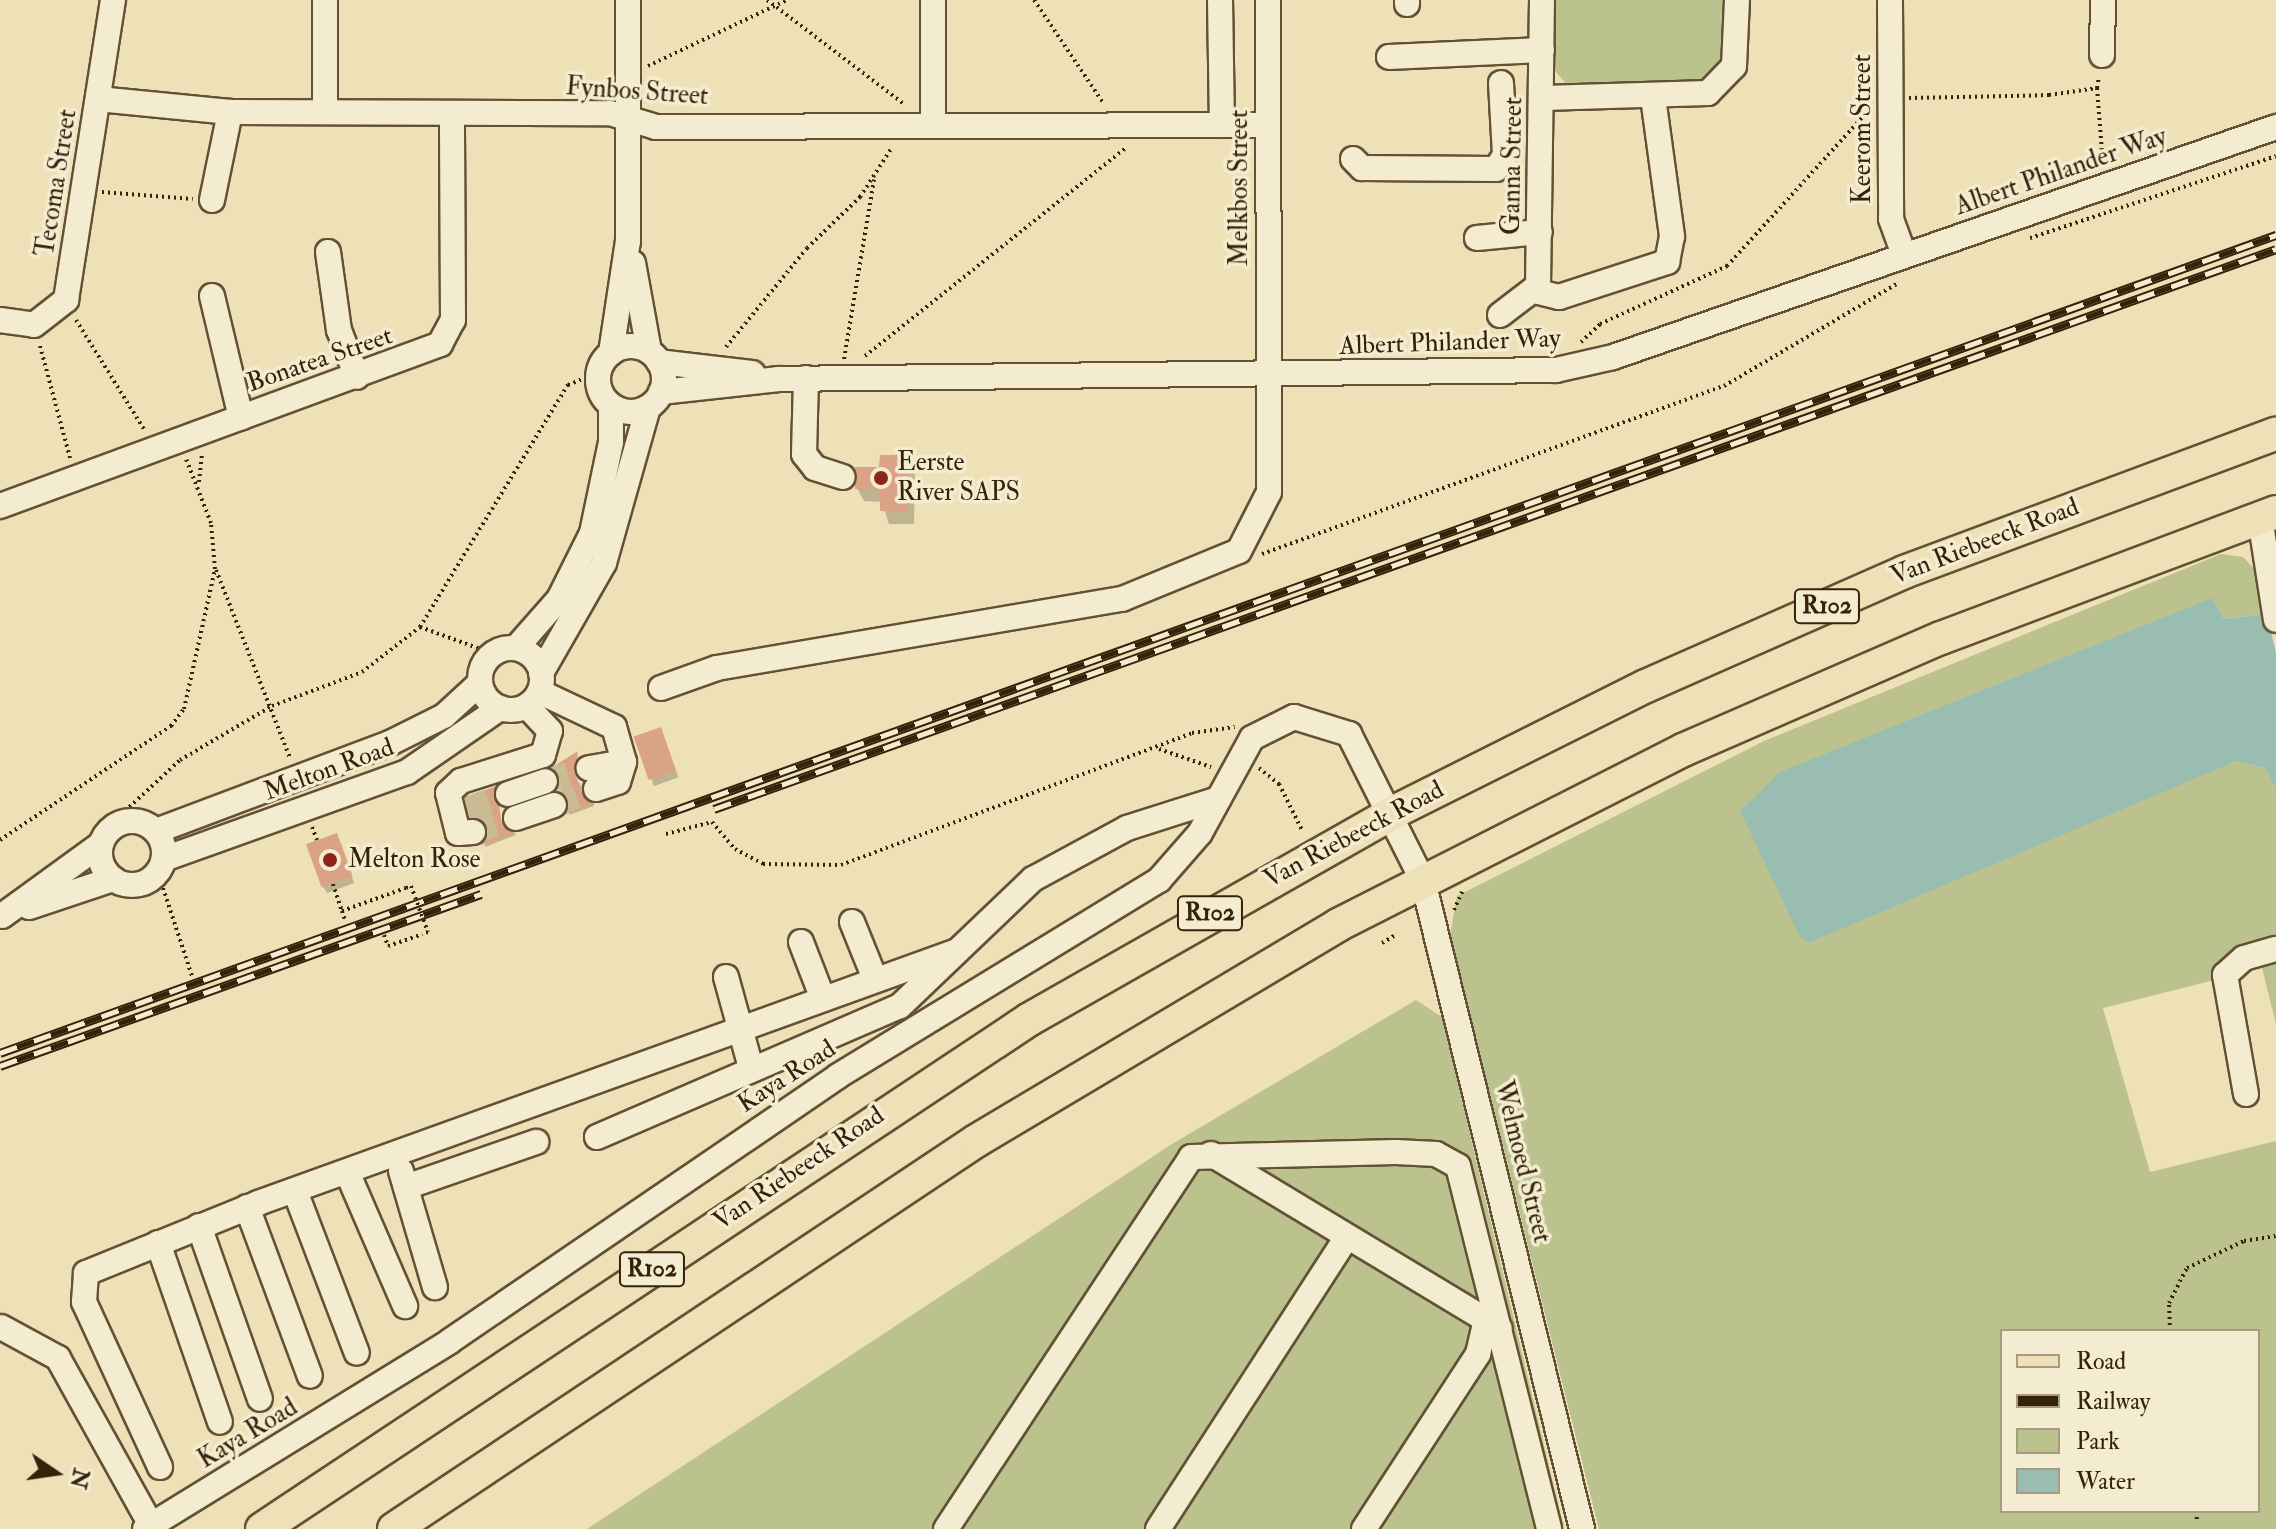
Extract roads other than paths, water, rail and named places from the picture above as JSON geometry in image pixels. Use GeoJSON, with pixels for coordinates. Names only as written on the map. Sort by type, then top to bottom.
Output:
{"type":"FeatureCollection","features":[{"type":"Feature","properties":{"kind":"main road","name":"Van Riebeeck Road"},"geometry":{"type":"LineString","coordinates":[[262,1529],[979,1051],[1392,813],[1646,686],[1904,572],[2276,434]]}},
{"type":"Feature","properties":{"kind":"main road","name":"R102"},"geometry":{"type":"LineString","coordinates":[[394,1529],[976,1141],[1211,997],[1423,881],[1563,806],[1898,657],[2268,515]]}},
{"type":"Feature","properties":{"kind":"street","name":"Tecoma Street"},"geometry":{"type":"LineString","coordinates":[[0,320],[34,325],[66,300],[113,0]]}},
{"type":"Feature","properties":{"kind":"street"},"geometry":{"type":"LineString","coordinates":[[325,0],[325,111]]}},
{"type":"Feature","properties":{"kind":"street"},"geometry":{"type":"LineString","coordinates":[[628,0],[628,241],[611,353],[598,376],[611,406],[611,442],[592,533],[559,599],[516,648],[489,657],[480,683],[500,708],[536,690],[604,563],[655,400],[654,357],[628,241]]}},
{"type":"Feature","properties":{"kind":"street"},"geometry":{"type":"LineString","coordinates":[[933,0],[933,116]]}},
{"type":"Feature","properties":{"kind":"street"},"geometry":{"type":"LineString","coordinates":[[1220,0],[1222,125]]}},
{"type":"Feature","properties":{"kind":"street","name":"Melkbos Street"},"geometry":{"type":"LineString","coordinates":[[661,688],[773,657],[1122,599],[1239,551],[1269,492],[1268,0]]}},
{"type":"Feature","properties":{"kind":"street","name":"Ganna Street"},"geometry":{"type":"LineString","coordinates":[[1535,291],[1542,155],[1542,0]]}},
{"type":"Feature","properties":{"kind":"street"},"geometry":{"type":"LineString","coordinates":[[1543,98],[1699,96],[1723,83],[1736,55],[1737,0]]}},
{"type":"Feature","properties":{"kind":"street","name":"Keerom Street"},"geometry":{"type":"LineString","coordinates":[[1890,0],[1891,219],[1906,267]]}},
{"type":"Feature","properties":{"kind":"street"},"geometry":{"type":"LineString","coordinates":[[2102,55],[2103,0]]}},
{"type":"Feature","properties":{"kind":"street"},"geometry":{"type":"LineString","coordinates":[[1389,57],[1542,50]]}},
{"type":"Feature","properties":{"kind":"street"},"geometry":{"type":"LineString","coordinates":[[1353,159],[1362,168],[1496,169],[1505,155],[1501,83]]}},
{"type":"Feature","properties":{"kind":"street"},"geometry":{"type":"LineString","coordinates":[[1500,315],[1535,291],[1559,297],[1667,262],[1672,236],[1653,97]]}},
{"type":"Feature","properties":{"kind":"street","name":"Fynbos Street"},"geometry":{"type":"LineString","coordinates":[[98,99],[230,112],[325,111],[629,118],[656,127],[906,116],[1107,126],[1268,125]]}},
{"type":"Feature","properties":{"kind":"street"},"geometry":{"type":"LineString","coordinates":[[212,200],[230,112]]}},
{"type":"Feature","properties":{"kind":"street","name":"Bonatea Street"},"geometry":{"type":"LineString","coordinates":[[0,506],[77,475],[425,353],[452,327],[452,116]]}},
{"type":"Feature","properties":{"kind":"street","name":"Albert Philander Way"},"geometry":{"type":"LineString","coordinates":[[655,400],[778,379],[1496,374],[1583,365],[1906,267],[2276,127]]}},
{"type":"Feature","properties":{"kind":"street"},"geometry":{"type":"LineString","coordinates":[[1505,155],[1542,155]]}},
{"type":"Feature","properties":{"kind":"street"},"geometry":{"type":"LineString","coordinates":[[1477,238],[1540,232]]}},
{"type":"Feature","properties":{"kind":"street"},"geometry":{"type":"LineString","coordinates":[[328,252],[339,330],[357,377]]}},
{"type":"Feature","properties":{"kind":"street"},"geometry":{"type":"LineString","coordinates":[[212,296],[241,418]]}},
{"type":"Feature","properties":{"kind":"street"},"geometry":{"type":"LineString","coordinates":[[611,353],[630,346],[654,357]]}},
{"type":"Feature","properties":{"kind":"street","name":"Albert Philander Way"},"geometry":{"type":"LineString","coordinates":[[654,357],[778,379]]}},
{"type":"Feature","properties":{"kind":"street"},"geometry":{"type":"LineString","coordinates":[[806,378],[804,454],[815,468],[843,477]]}},
{"type":"Feature","properties":{"kind":"street"},"geometry":{"type":"LineString","coordinates":[[611,406],[629,413],[655,400]]}},
{"type":"Feature","properties":{"kind":"street"},"geometry":{"type":"LineString","coordinates":[[2268,515],[2276,620]]}},
{"type":"Feature","properties":{"kind":"street"},"geometry":{"type":"LineString","coordinates":[[464,818],[448,793],[455,784],[533,761],[548,749],[548,724],[536,690],[533,656],[516,648]]}},
{"type":"Feature","properties":{"kind":"street","name":"Melton Road"},"geometry":{"type":"LineString","coordinates":[[156,831],[390,743],[444,716],[480,683]]}},
{"type":"Feature","properties":{"kind":"street"},"geometry":{"type":"LineString","coordinates":[[536,690],[609,721],[624,762],[593,779]]}},
{"type":"Feature","properties":{"kind":"street","name":"Melton Road"},"geometry":{"type":"LineString","coordinates":[[164,859],[407,772],[500,708]]}},
{"type":"Feature","properties":{"kind":"street","name":"Kaya Road"},"geometry":{"type":"LineString","coordinates":[[148,1527],[450,1341],[838,1076],[1159,880],[1188,850],[1252,738],[1273,723],[1313,719],[1349,734],[1392,813]]}},
{"type":"Feature","properties":{"kind":"street"},"geometry":{"type":"LineString","coordinates":[[508,794],[545,781]]}},
{"type":"Feature","properties":{"kind":"street"},"geometry":{"type":"LineString","coordinates":[[597,1137],[900,1006],[1033,879],[1127,828],[1218,799]]}},
{"type":"Feature","properties":{"kind":"street"},"geometry":{"type":"LineString","coordinates":[[516,818],[554,805]]}},
{"type":"Feature","properties":{"kind":"street","name":"Welmoed Street"},"geometry":{"type":"LineString","coordinates":[[1392,813],[1423,881],[1582,1529]]}},
{"type":"Feature","properties":{"kind":"street"},"geometry":{"type":"LineString","coordinates":[[125,821],[156,831],[164,859],[142,884],[113,879],[1,916],[101,844],[125,821]]}},
{"type":"Feature","properties":{"kind":"street"},"geometry":{"type":"LineString","coordinates":[[101,844],[102,863],[113,879]]}},
{"type":"Feature","properties":{"kind":"street"},"geometry":{"type":"LineString","coordinates":[[852,922],[875,979]]}},
{"type":"Feature","properties":{"kind":"street"},"geometry":{"type":"LineString","coordinates":[[801,942],[823,999]]}},
{"type":"Feature","properties":{"kind":"street"},"geometry":{"type":"LineString","coordinates":[[2246,1094],[2225,975],[2244,958],[2276,949]]}},
{"type":"Feature","properties":{"kind":"street"},"geometry":{"type":"LineString","coordinates":[[160,1467],[82,1287],[94,1268],[247,1207],[397,1157],[957,951]]}},
{"type":"Feature","properties":{"kind":"street"},"geometry":{"type":"LineString","coordinates":[[726,977],[744,1028],[751,1068]]}},
{"type":"Feature","properties":{"kind":"street"},"geometry":{"type":"LineString","coordinates":[[406,1187],[536,1142]]}},
{"type":"Feature","properties":{"kind":"street"},"geometry":{"type":"LineString","coordinates":[[1210,1153],[1493,1324]]}},
{"type":"Feature","properties":{"kind":"street"},"geometry":{"type":"LineString","coordinates":[[946,1529],[1185,1165],[1210,1153],[1447,1158],[1458,1166],[1493,1324],[1549,1529]]}},
{"type":"Feature","properties":{"kind":"street"},"geometry":{"type":"LineString","coordinates":[[397,1157],[435,1287]]}},
{"type":"Feature","properties":{"kind":"street"},"geometry":{"type":"LineString","coordinates":[[348,1174],[405,1306]]}},
{"type":"Feature","properties":{"kind":"street"},"geometry":{"type":"LineString","coordinates":[[295,1191],[357,1353]]}},
{"type":"Feature","properties":{"kind":"street"},"geometry":{"type":"LineString","coordinates":[[247,1207],[310,1376]]}},
{"type":"Feature","properties":{"kind":"street"},"geometry":{"type":"LineString","coordinates":[[199,1226],[260,1399]]}},
{"type":"Feature","properties":{"kind":"street"},"geometry":{"type":"LineString","coordinates":[[1158,1529],[1347,1237]]}},
{"type":"Feature","properties":{"kind":"street"},"geometry":{"type":"LineString","coordinates":[[158,1243],[220,1422]]}},
{"type":"Feature","properties":{"kind":"street"},"geometry":{"type":"LineString","coordinates":[[1364,1529],[1478,1354],[1493,1324]]}},
{"type":"Feature","properties":{"kind":"street"},"geometry":{"type":"LineString","coordinates":[[1,1327],[58,1358],[148,1527]]}},
{"type":"Feature","properties":{"kind":"water"},"geometry":{"type":"Polygon","coordinates":[[[2212,598],[2224,619],[2267,614],[2276,653],[2276,790],[2265,768],[2236,761],[1808,943],[1799,935],[1740,811],[1780,772],[2212,598]]]}},
{"type":"Feature","properties":{"kind":"tunnel"},"geometry":{"type":"LineString","coordinates":[[545,781],[589,768]]}},
{"type":"Feature","properties":{"kind":"tunnel"},"geometry":{"type":"LineString","coordinates":[[554,805],[596,789]]}},
{"type":"Feature","properties":{"kind":"tunnel"},"geometry":{"type":"LineString","coordinates":[[466,809],[508,794]]}},
{"type":"Feature","properties":{"kind":"tunnel"},"geometry":{"type":"LineString","coordinates":[[473,832],[516,818]]}},
{"type":"Feature","properties":{"kind":"railway"},"geometry":{"type":"LineString","coordinates":[[0,1053],[2276,235]]}},
{"type":"Feature","properties":{"kind":"railway"},"geometry":{"type":"LineString","coordinates":[[714,809],[2276,249]]}},
{"type":"Feature","properties":{"kind":"railway"},"geometry":{"type":"LineString","coordinates":[[0,1066],[481,894]]}},
{"type":"Feature","properties":{"kind":"place","name":"Eerste River SAPS"},"geometry":{"type":"Point","coordinates":[881,478]}},
{"type":"Feature","properties":{"kind":"place","name":"Melton Rose"},"geometry":{"type":"Point","coordinates":[330,860]}}]}
